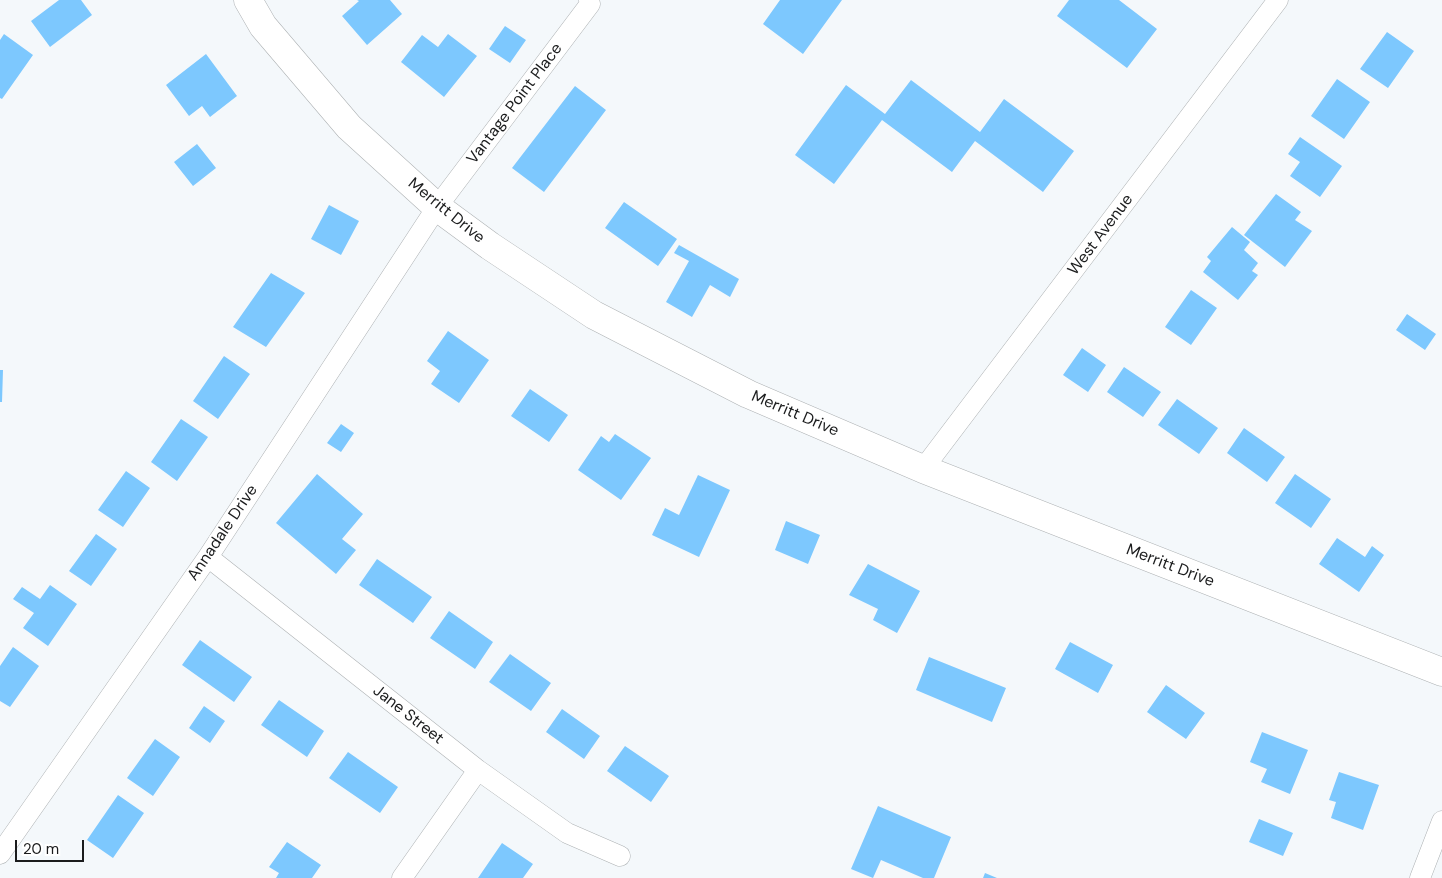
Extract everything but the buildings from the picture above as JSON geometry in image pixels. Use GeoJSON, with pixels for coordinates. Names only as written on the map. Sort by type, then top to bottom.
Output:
{"type":"FeatureCollection","features":[{"type":"Feature","properties":{"kind":"main road","name":"Merritt Drive"},"geometry":{"type":"LineString","coordinates":[[248,0],[263,26],[349,126],[437,207],[490,246],[594,315],[748,394],[923,469],[1442,672]]}},
{"type":"Feature","properties":{"kind":"street","name":"Vantage Point Place"},"geometry":{"type":"LineString","coordinates":[[437,207],[590,4],[589,0]]}},
{"type":"Feature","properties":{"kind":"street","name":"West Avenue"},"geometry":{"type":"LineString","coordinates":[[923,469],[1278,0]]}},
{"type":"Feature","properties":{"kind":"street","name":"Annadale Drive"},"geometry":{"type":"LineString","coordinates":[[0,854],[208,557],[437,207]]}},
{"type":"Feature","properties":{"kind":"street","name":"Jane Street"},"geometry":{"type":"LineString","coordinates":[[208,557],[478,770],[568,833],[620,856]]}},
{"type":"Feature","properties":{"kind":"street"},"geometry":{"type":"LineString","coordinates":[[402,878],[478,770]]}},
{"type":"Feature","properties":{"kind":"street"},"geometry":{"type":"LineString","coordinates":[[1420,878],[1442,821]]}}]}
